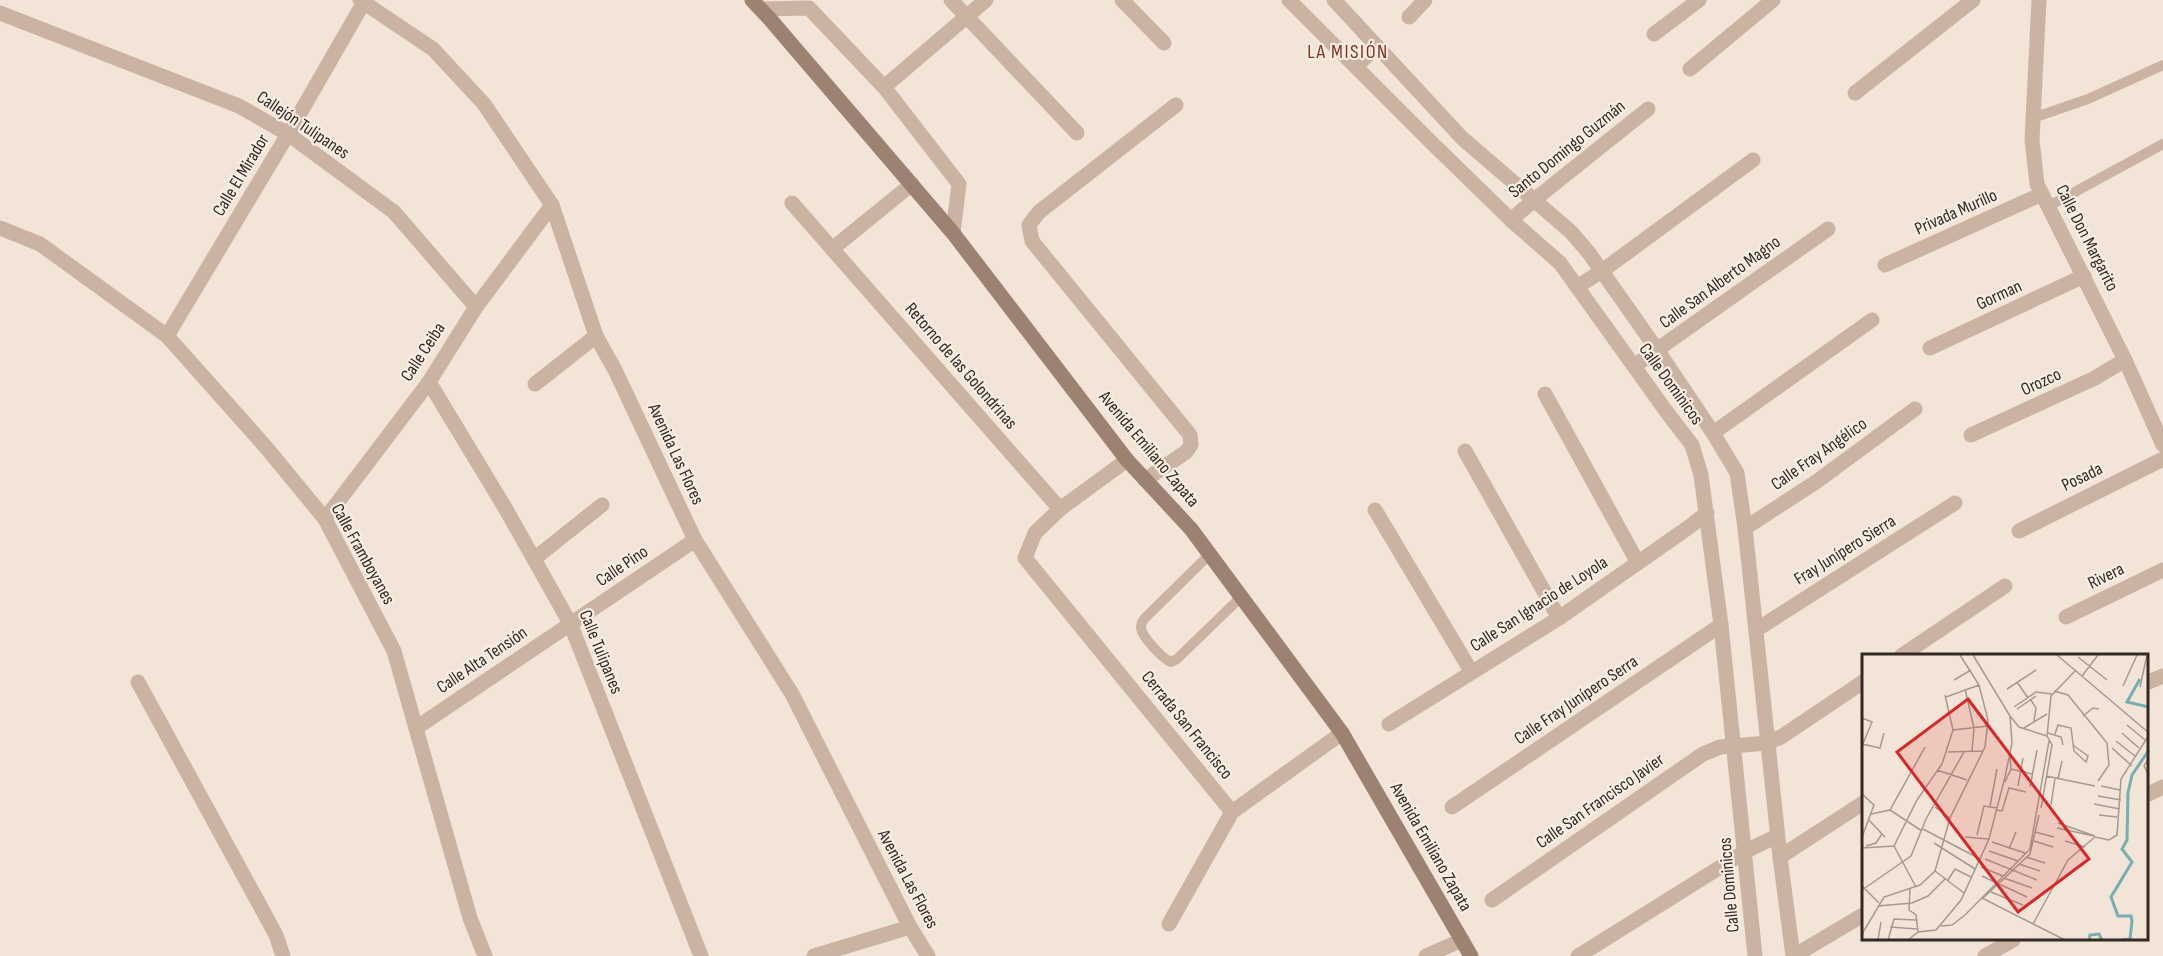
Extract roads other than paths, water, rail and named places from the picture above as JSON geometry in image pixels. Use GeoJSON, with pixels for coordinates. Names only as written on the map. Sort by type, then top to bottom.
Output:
{"type":"FeatureCollection","features":[{"type":"Feature","properties":{"kind":"main road","name":"Avenida Emiliano Zapata"},"geometry":{"type":"LineString","coordinates":[[756,4],[953,233],[1127,460],[1191,529],[1210,554],[1342,733],[1471,956]]}},
{"type":"Feature","properties":{"kind":"street"},"geometry":{"type":"LineString","coordinates":[[951,0],[1077,134]]}},
{"type":"Feature","properties":{"kind":"street"},"geometry":{"type":"LineString","coordinates":[[884,87],[986,0]]}},
{"type":"Feature","properties":{"kind":"street"},"geometry":{"type":"LineString","coordinates":[[1122,0],[1164,43]]}},
{"type":"Feature","properties":{"kind":"street","name":"Calle Dominicos"},"geometry":{"type":"LineString","coordinates":[[1289,0],[1511,220],[1560,263],[1692,445],[1701,475],[1721,625],[1755,956]]}},
{"type":"Feature","properties":{"kind":"street","name":"Calle Dominicos"},"geometry":{"type":"LineString","coordinates":[[1334,0],[1462,138],[1571,232],[1602,271],[1658,351],[1737,473],[1745,528],[1780,857],[1794,956]]}},
{"type":"Feature","properties":{"kind":"street"},"geometry":{"type":"LineString","coordinates":[[1409,17],[1425,0]]}},
{"type":"Feature","properties":{"kind":"street"},"geometry":{"type":"LineString","coordinates":[[1654,34],[1699,0]]}},
{"type":"Feature","properties":{"kind":"street"},"geometry":{"type":"LineString","coordinates":[[1690,69],[1773,0]]}},
{"type":"Feature","properties":{"kind":"street"},"geometry":{"type":"LineString","coordinates":[[1855,93],[1973,0]]}},
{"type":"Feature","properties":{"kind":"street","name":"Calle Don Margarito"},"geometry":{"type":"LineString","coordinates":[[2039,0],[2032,140],[2037,184],[2125,360],[2163,445]]}},
{"type":"Feature","properties":{"kind":"street","name":"Calle El Mirador"},"geometry":{"type":"LineString","coordinates":[[167,336],[288,135],[362,1]]}},
{"type":"Feature","properties":{"kind":"street","name":"Avenida Las Flores"},"geometry":{"type":"LineString","coordinates":[[362,1],[433,49],[462,80],[484,104],[552,205],[596,336],[615,370],[695,540],[792,694],[910,927],[928,956]]}},
{"type":"Feature","properties":{"kind":"street"},"geometry":{"type":"LineString","coordinates":[[756,4],[809,9],[884,87],[959,184],[953,233]]}},
{"type":"Feature","properties":{"kind":"street","name":"Callejón Tulipanes"},"geometry":{"type":"LineString","coordinates":[[0,13],[239,106],[288,135],[394,212],[476,307]]}},
{"type":"Feature","properties":{"kind":"street"},"geometry":{"type":"LineString","coordinates":[[1356,67],[1376,46]]}},
{"type":"Feature","properties":{"kind":"street"},"geometry":{"type":"LineString","coordinates":[[1145,480],[1186,452],[1191,444],[1190,435],[1032,241],[1029,225],[1039,212],[1176,105]]}},
{"type":"Feature","properties":{"kind":"street","name":"Santo Domingo Guzmán"},"geometry":{"type":"LineString","coordinates":[[1511,220],[1648,110]]}},
{"type":"Feature","properties":{"kind":"street"},"geometry":{"type":"LineString","coordinates":[[1577,287],[1753,160]]}},
{"type":"Feature","properties":{"kind":"street"},"geometry":{"type":"LineString","coordinates":[[832,249],[912,184]]}},
{"type":"Feature","properties":{"kind":"street","name":"Privada Murillo"},"geometry":{"type":"LineString","coordinates":[[1885,265],[2046,200]]}},
{"type":"Feature","properties":{"kind":"street","name":"Retorno de las Golondrinas"},"geometry":{"type":"LineString","coordinates":[[792,203],[1060,509]]}},
{"type":"Feature","properties":{"kind":"street","name":"Calle Ceiba"},"geometry":{"type":"LineString","coordinates":[[325,519],[429,382],[476,307],[552,205]]}},
{"type":"Feature","properties":{"kind":"street","name":"Calle Framboyanes"},"geometry":{"type":"LineString","coordinates":[[0,228],[40,244],[167,336],[265,446],[325,519],[394,651],[470,918],[485,956]]}},
{"type":"Feature","properties":{"kind":"street","name":"Calle San Alberto Magno"},"geometry":{"type":"LineString","coordinates":[[1634,366],[1828,229]]}},
{"type":"Feature","properties":{"kind":"street","name":"Gorman"},"geometry":{"type":"LineString","coordinates":[[1930,348],[2084,276]]}},
{"type":"Feature","properties":{"kind":"street"},"geometry":{"type":"LineString","coordinates":[[1713,433],[1872,320]]}},
{"type":"Feature","properties":{"kind":"street"},"geometry":{"type":"LineString","coordinates":[[535,384],[596,336]]}},
{"type":"Feature","properties":{"kind":"street","name":"Orozco"},"geometry":{"type":"LineString","coordinates":[[1971,435],[2095,378],[2125,360]]}},
{"type":"Feature","properties":{"kind":"street","name":"Calle Tulipanes"},"geometry":{"type":"LineString","coordinates":[[429,382],[570,623],[700,956]]}},
{"type":"Feature","properties":{"kind":"street"},"geometry":{"type":"LineString","coordinates":[[1545,394],[1638,563]]}},
{"type":"Feature","properties":{"kind":"street","name":"Calle Fray Angélico"},"geometry":{"type":"LineString","coordinates":[[1745,528],[1816,482],[1915,409]]}},
{"type":"Feature","properties":{"kind":"street"},"geometry":{"type":"LineString","coordinates":[[1465,451],[1559,618]]}},
{"type":"Feature","properties":{"kind":"street","name":"Posada"},"geometry":{"type":"LineString","coordinates":[[2019,531],[2163,459]]}},
{"type":"Feature","properties":{"kind":"street"},"geometry":{"type":"LineString","coordinates":[[1060,509],[1127,460]]}},
{"type":"Feature","properties":{"kind":"street","name":"Fray Junípero Sierra"},"geometry":{"type":"LineString","coordinates":[[1756,630],[1956,503]]}},
{"type":"Feature","properties":{"kind":"street"},"geometry":{"type":"LineString","coordinates":[[534,559],[602,506]]}},
{"type":"Feature","properties":{"kind":"street","name":"Cerrada San Francisco"},"geometry":{"type":"LineString","coordinates":[[1060,509],[1035,533],[1025,558],[1232,812]]}},
{"type":"Feature","properties":{"kind":"street"},"geometry":{"type":"LineString","coordinates":[[1375,510],[1471,671]]}},
{"type":"Feature","properties":{"kind":"street","name":"Calle San Ignacio de Loyola"},"geometry":{"type":"LineString","coordinates":[[1389,724],[1559,618],[1707,513]]}},
{"type":"Feature","properties":{"kind":"street","name":"Calle Pino"},"geometry":{"type":"LineString","coordinates":[[570,623],[695,540]]}},
{"type":"Feature","properties":{"kind":"street","name":"Rivera"},"geometry":{"type":"LineString","coordinates":[[2066,617],[2163,570]]}},
{"type":"Feature","properties":{"kind":"street"},"geometry":{"type":"LineString","coordinates":[[1904,654],[2005,586]]}},
{"type":"Feature","properties":{"kind":"street","name":"Calle Alta Tensión"},"geometry":{"type":"LineString","coordinates":[[416,728],[570,623]]}},
{"type":"Feature","properties":{"kind":"street","name":"Calle Fray Junípero Serra"},"geometry":{"type":"LineString","coordinates":[[1452,807],[1721,625]]}},
{"type":"Feature","properties":{"kind":"street"},"geometry":{"type":"LineString","coordinates":[[2148,683],[2163,676]]}},
{"type":"Feature","properties":{"kind":"street"},"geometry":{"type":"LineString","coordinates":[[138,682],[276,936],[283,956]]}},
{"type":"Feature","properties":{"kind":"street"},"geometry":{"type":"LineString","coordinates":[[1767,743],[1781,737],[1862,683]]}},
{"type":"Feature","properties":{"kind":"street"},"geometry":{"type":"LineString","coordinates":[[1169,924],[1232,812],[1342,733]]}},
{"type":"Feature","properties":{"kind":"street","name":"Calle San Francisco Javier"},"geometry":{"type":"LineString","coordinates":[[1492,900],[1703,754],[1720,747],[1767,743]]}},
{"type":"Feature","properties":{"kind":"street"},"geometry":{"type":"LineString","coordinates":[[2148,794],[2163,787]]}},
{"type":"Feature","properties":{"kind":"street"},"geometry":{"type":"LineString","coordinates":[[1780,857],[1862,804]]}},
{"type":"Feature","properties":{"kind":"street"},"geometry":{"type":"LineString","coordinates":[[1578,956],[1746,851],[1778,836]]}},
{"type":"Feature","properties":{"kind":"street"},"geometry":{"type":"LineString","coordinates":[[1794,956],[1862,916]]}},
{"type":"Feature","properties":{"kind":"street"},"geometry":{"type":"LineString","coordinates":[[814,956],[910,927]]}},
{"type":"Feature","properties":{"kind":"street"},"geometry":{"type":"LineString","coordinates":[[1426,956],[1462,940]]}},
{"type":"Feature","properties":{"kind":"street"},"geometry":{"type":"LineString","coordinates":[[1984,956],[2010,941]]}},
{"type":"Feature","properties":{"kind":"lane"},"geometry":{"type":"LineString","coordinates":[[2033,118],[2088,99],[2163,65]]}},
{"type":"Feature","properties":{"kind":"lane"},"geometry":{"type":"LineString","coordinates":[[2046,200],[2163,144]]}},
{"type":"Feature","properties":{"kind":"lane"},"geometry":{"type":"LineString","coordinates":[[1210,554],[1145,618],[1141,625],[1142,631],[1164,659],[1171,662],[1177,659],[1241,597]]}},
{"type":"Feature","properties":{"kind":"district","name":"LA MISIÓN"},"geometry":{"type":"Point","coordinates":[1348,52]}}]}
